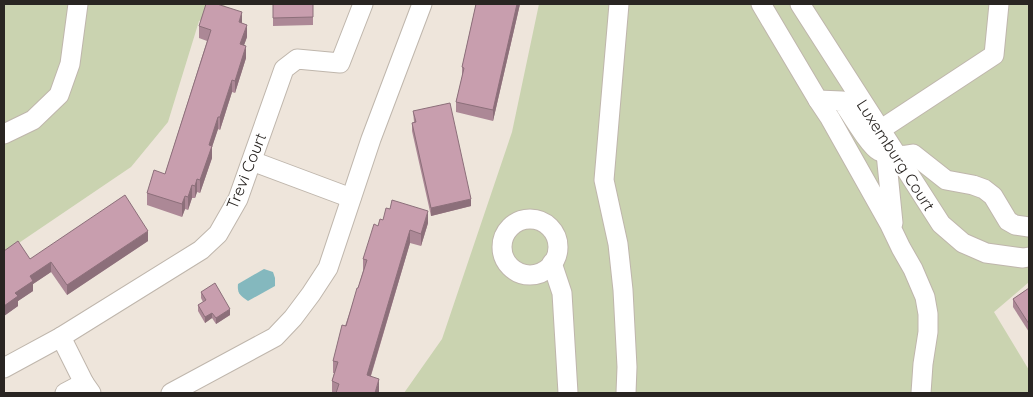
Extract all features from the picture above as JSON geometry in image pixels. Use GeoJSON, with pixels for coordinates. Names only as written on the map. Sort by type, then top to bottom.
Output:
{"type":"FeatureCollection","features":[{"type":"Feature","properties":{"kind":"street"},"geometry":{"type":"LineString","coordinates":[[4,134],[33,120],[59,95],[70,64],[78,4]]}},
{"type":"Feature","properties":{"kind":"street","name":"Trevi Court"},"geometry":{"type":"LineString","coordinates":[[4,368],[61,337],[201,250],[218,234],[238,200],[284,69],[297,59],[340,63],[363,4]]}},
{"type":"Feature","properties":{"kind":"street"},"geometry":{"type":"LineString","coordinates":[[171,393],[275,336],[293,318],[328,268],[370,138],[422,4]]}},
{"type":"Feature","properties":{"kind":"street"},"geometry":{"type":"LineString","coordinates":[[619,4],[604,180],[618,244],[623,290],[627,367],[626,393]]}},
{"type":"Feature","properties":{"kind":"street"},"geometry":{"type":"LineString","coordinates":[[761,4],[830,118],[894,232],[925,297],[928,314],[928,332],[921,393]]}},
{"type":"Feature","properties":{"kind":"street"},"geometry":{"type":"LineString","coordinates":[[880,130],[994,55],[999,4]]}},
{"type":"Feature","properties":{"kind":"street","name":"Luxemburg Court"},"geometry":{"type":"LineString","coordinates":[[799,5],[880,130],[892,155],[940,224],[963,243],[986,253],[1023,258],[1029,257]]}},
{"type":"Feature","properties":{"kind":"street"},"geometry":{"type":"LineString","coordinates":[[818,100],[842,101],[878,151],[892,155],[913,154],[946,180],[984,189],[993,196],[1008,221],[1015,226],[1029,227]]}},
{"type":"Feature","properties":{"kind":"street"},"geometry":{"type":"LineString","coordinates":[[892,155],[894,232]]}},
{"type":"Feature","properties":{"kind":"street"},"geometry":{"type":"LineString","coordinates":[[252,161],[351,198]]}},
{"type":"Feature","properties":{"kind":"street"},"geometry":{"type":"LineString","coordinates":[[552,263],[562,294],[568,393]]}},
{"type":"Feature","properties":{"kind":"street"},"geometry":{"type":"LineString","coordinates":[[61,337],[88,388],[65,393]]}},
{"type":"Feature","properties":{"kind":"green space"},"geometry":{"type":"Polygon","coordinates":[[[4,4],[227,4],[199,21],[168,122],[131,167],[4,253],[4,4]]]}},
{"type":"Feature","properties":{"kind":"green space"},"geometry":{"type":"Polygon","coordinates":[[[539,4],[1029,4],[1029,282],[994,312],[1029,370],[1029,393],[404,393],[442,339],[512,132],[539,4]]]}},
{"type":"Feature","properties":{"kind":"water"},"geometry":{"type":"Polygon","coordinates":[[[264,269],[273,272],[275,286],[248,301],[243,298],[238,290],[238,284],[264,269]]]}},
{"type":"Feature","properties":{"kind":"building"},"geometry":{"type":"Polygon","coordinates":[[[206,4],[217,4],[242,12],[239,22],[247,25],[240,44],[246,46],[235,81],[232,80],[220,117],[218,117],[209,145],[212,146],[200,180],[197,179],[195,186],[192,185],[188,197],[185,196],[182,204],[147,193],[154,170],[165,174],[211,30],[199,26],[206,4]]]}},
{"type":"Feature","properties":{"kind":"building"},"geometry":{"type":"Polygon","coordinates":[[[273,4],[313,4],[313,17],[273,18],[273,4]]]}},
{"type":"Feature","properties":{"kind":"building"},"geometry":{"type":"Polygon","coordinates":[[[476,4],[517,4],[493,110],[456,102],[476,4]]]}},
{"type":"Feature","properties":{"kind":"building"},"geometry":{"type":"Polygon","coordinates":[[[450,103],[471,199],[431,208],[412,123],[416,122],[413,111],[450,103]]]}},
{"type":"Feature","properties":{"kind":"building"},"geometry":{"type":"Polygon","coordinates":[[[125,195],[148,231],[67,285],[51,262],[30,276],[33,281],[15,293],[18,296],[4,306],[4,251],[18,241],[30,259],[125,195]]]}},
{"type":"Feature","properties":{"kind":"building"},"geometry":{"type":"Polygon","coordinates":[[[392,200],[428,211],[421,234],[410,230],[367,375],[379,379],[375,393],[336,393],[339,384],[332,381],[338,362],[333,361],[342,325],[346,326],[367,260],[363,259],[374,224],[378,226],[380,219],[383,220],[386,208],[390,209],[392,200]]]}},
{"type":"Feature","properties":{"kind":"building"},"geometry":{"type":"Polygon","coordinates":[[[215,283],[230,309],[216,318],[212,313],[205,317],[198,305],[206,300],[201,292],[215,283]]]}},
{"type":"Feature","properties":{"kind":"building"},"geometry":{"type":"Polygon","coordinates":[[[1029,288],[1029,324],[1013,299],[1029,288]]]}}]}
